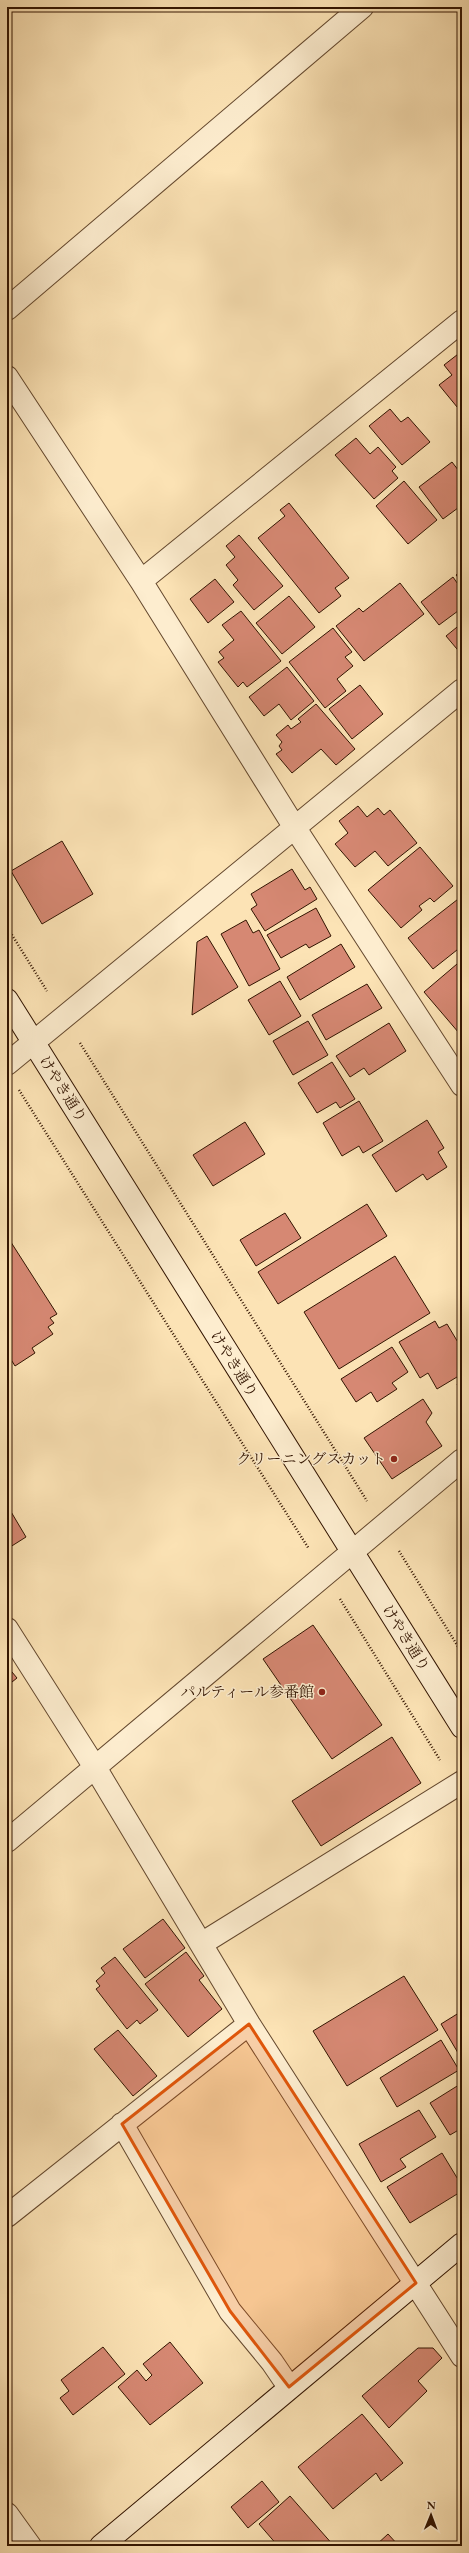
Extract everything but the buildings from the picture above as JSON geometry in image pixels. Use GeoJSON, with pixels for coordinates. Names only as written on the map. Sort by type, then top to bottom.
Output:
{"type":"FeatureCollection","features":[{"type":"Feature","properties":{"kind":"street"},"geometry":{"type":"LineString","coordinates":[[7,309],[362,7]]}},
{"type":"Feature","properties":{"kind":"street"},"geometry":{"type":"LineString","coordinates":[[141,581],[462,321]]}},
{"type":"Feature","properties":{"kind":"street"},"geometry":{"type":"LineString","coordinates":[[7,377],[141,581],[295,828],[461,1083]]}},
{"type":"Feature","properties":{"kind":"street"},"geometry":{"type":"LineString","coordinates":[[7,1064],[462,690]]}},
{"type":"Feature","properties":{"kind":"street","name":"けやき通り"},"geometry":{"type":"LineString","coordinates":[[7,1000],[462,1727]]}},
{"type":"Feature","properties":{"kind":"street"},"geometry":{"type":"LineString","coordinates":[[7,1841],[96,1769],[462,1460]]}},
{"type":"Feature","properties":{"kind":"street"},"geometry":{"type":"LineString","coordinates":[[7,1629],[96,1769],[249,2024],[462,2356]]}},
{"type":"Feature","properties":{"kind":"street"},"geometry":{"type":"LineString","coordinates":[[201,1944],[459,1784]]}},
{"type":"Feature","properties":{"kind":"street"},"geometry":{"type":"LineString","coordinates":[[7,2216],[249,2024]]}},
{"type":"Feature","properties":{"kind":"street"},"geometry":{"type":"LineString","coordinates":[[122,2124],[230,2312],[272,2362],[289,2387]]}},
{"type":"Feature","properties":{"kind":"street"},"geometry":{"type":"LineString","coordinates":[[101,2546],[289,2387],[462,2244]]}},
{"type":"Feature","properties":{"kind":"street"},"geometry":{"type":"LineString","coordinates":[[7,2514],[30,2546]]}},
{"type":"Feature","properties":{"kind":"path"},"geometry":{"type":"LineString","coordinates":[[7,927],[462,1653]]}},
{"type":"Feature","properties":{"kind":"path"},"geometry":{"type":"LineString","coordinates":[[16,1085],[325,1576],[459,1784]]}},
{"type":"Feature","properties":{"kind":"highlighted area"},"geometry":{"type":"Polygon","coordinates":[[[249,2024],[416,2283],[289,2387],[230,2311],[122,2124],[249,2024]]]}},
{"type":"Feature","properties":{"kind":"place","name":"クリーニングスカット"},"geometry":{"type":"Point","coordinates":[394,1459]}},
{"type":"Feature","properties":{"kind":"place","name":"パルティール参番館"},"geometry":{"type":"Point","coordinates":[322,1692]}}]}
